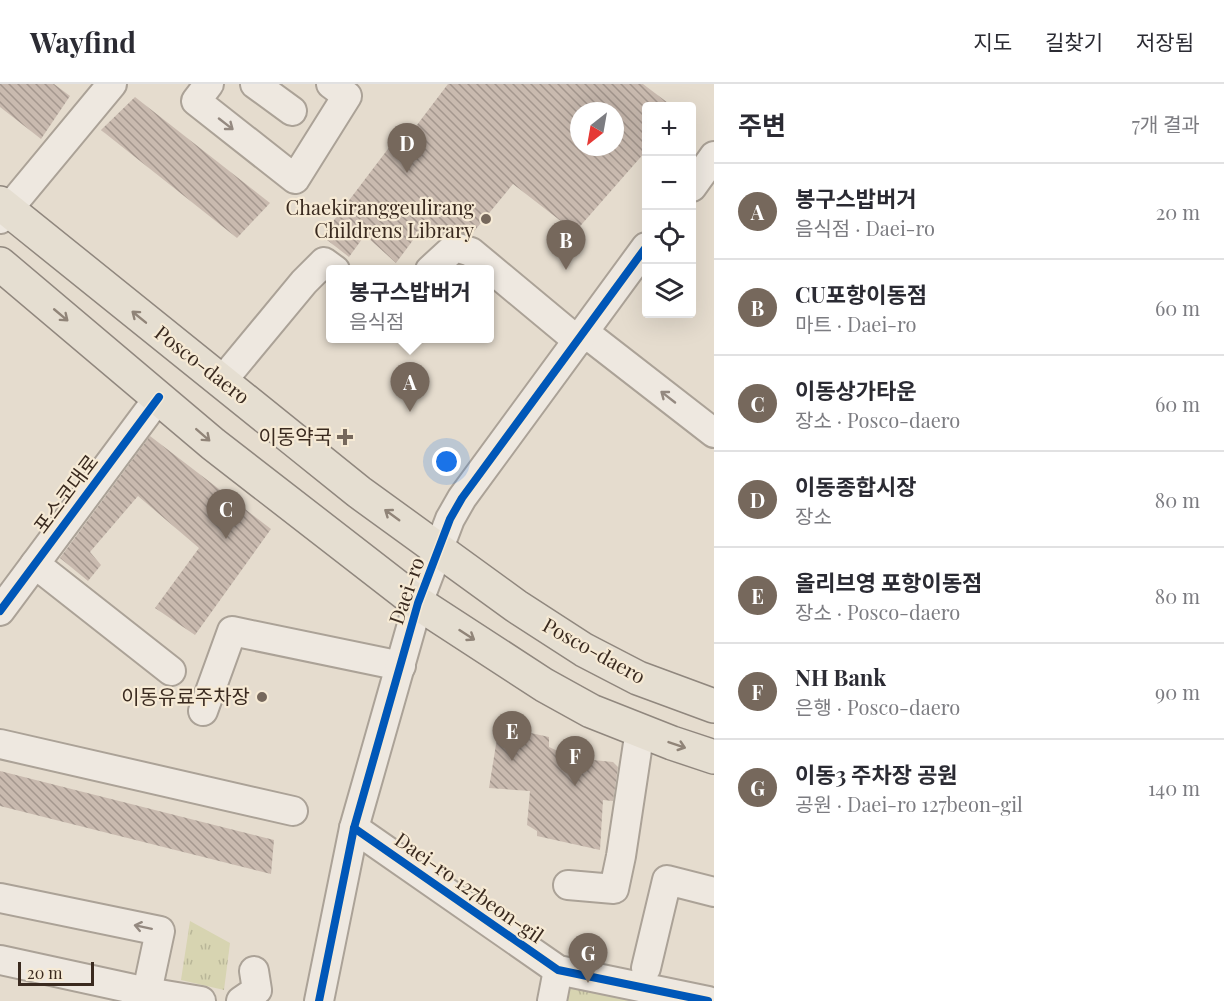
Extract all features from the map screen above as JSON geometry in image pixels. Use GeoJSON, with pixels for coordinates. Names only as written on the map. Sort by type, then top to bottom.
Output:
{"type":"FeatureCollection","features":[{"type":"Feature","properties":{"kind":"main road","name":"Posco-daero"},"geometry":{"type":"LineString","coordinates":[[2,211],[57,250],[359,492],[516,606],[584,650],[638,678],[714,706]]}},
{"type":"Feature","properties":{"kind":"main road"},"geometry":{"type":"LineString","coordinates":[[29,289],[36,261],[57,250]]}},
{"type":"Feature","properties":{"kind":"main road"},"geometry":{"type":"LineString","coordinates":[[0,264],[213,444],[418,603],[543,686],[591,711],[714,757]]}},
{"type":"Feature","properties":{"kind":"street"},"geometry":{"type":"LineString","coordinates":[[2,211],[112,84]]}},
{"type":"Feature","properties":{"kind":"street"},"geometry":{"type":"LineString","coordinates":[[209,84],[196,100],[295,179],[347,96],[331,84]]}},
{"type":"Feature","properties":{"kind":"street"},"geometry":{"type":"LineString","coordinates":[[255,84],[292,111]]}},
{"type":"Feature","properties":{"kind":"street"},"geometry":{"type":"LineString","coordinates":[[696,181],[714,157]]}},
{"type":"Feature","properties":{"kind":"street"},"geometry":{"type":"LineString","coordinates":[[435,265],[455,247],[471,252],[488,265]]}},
{"type":"Feature","properties":{"kind":"street","name":"Daei-ro"},"geometry":{"type":"LineString","coordinates":[[319,1001],[354,828],[418,603],[450,519],[462,498],[642,253]]}},
{"type":"Feature","properties":{"kind":"street"},"geometry":{"type":"LineString","coordinates":[[222,381],[317,268],[324,262],[328,265]]}},
{"type":"Feature","properties":{"kind":"street"},"geometry":{"type":"LineString","coordinates":[[494,270],[581,337],[714,433]]}},
{"type":"Feature","properties":{"kind":"street","name":"포스코대로"},"geometry":{"type":"LineString","coordinates":[[0,611],[159,397]]}},
{"type":"Feature","properties":{"kind":"street"},"geometry":{"type":"LineString","coordinates":[[35,564],[171,672]]}},
{"type":"Feature","properties":{"kind":"street"},"geometry":{"type":"LineString","coordinates":[[203,711],[232,631],[401,666]]}},
{"type":"Feature","properties":{"kind":"street"},"geometry":{"type":"LineString","coordinates":[[568,885],[615,889],[640,730]]}},
{"type":"Feature","properties":{"kind":"street"},"geometry":{"type":"LineString","coordinates":[[0,744],[293,811]]}},
{"type":"Feature","properties":{"kind":"street","name":"Daei-ro 127beon-gil"},"geometry":{"type":"LineString","coordinates":[[354,828],[558,970],[708,1001]]}},
{"type":"Feature","properties":{"kind":"street"},"geometry":{"type":"LineString","coordinates":[[646,968],[667,880],[714,892]]}},
{"type":"Feature","properties":{"kind":"street"},"geometry":{"type":"LineString","coordinates":[[0,898],[160,931],[147,992]]}},
{"type":"Feature","properties":{"kind":"street"},"geometry":{"type":"LineString","coordinates":[[0,960],[147,992],[201,1001]]}},
{"type":"Feature","properties":{"kind":"street"},"geometry":{"type":"LineString","coordinates":[[552,1001],[558,970]]}},
{"type":"Feature","properties":{"kind":"street"},"geometry":{"type":"LineString","coordinates":[[241,1001],[257,990],[254,971]]}},
{"type":"Feature","properties":{"kind":"green space"},"geometry":{"type":"Polygon","coordinates":[[[190,921],[230,943],[224,990],[181,980],[190,921]]]}},
{"type":"Feature","properties":{"kind":"green space"},"geometry":{"type":"Polygon","coordinates":[[[558,970],[708,1001],[552,1001],[558,970]]]}},
{"type":"Feature","properties":{"kind":"building"},"geometry":{"type":"Polygon","coordinates":[[[0,84],[54,84],[70,96],[41,139],[0,107],[0,84]]]}},
{"type":"Feature","properties":{"kind":"building"},"geometry":{"type":"Polygon","coordinates":[[[448,84],[643,84],[667,102],[642,102],[642,156],[575,232],[513,184],[471,235],[452,231],[442,237],[425,224],[396,263],[365,235],[349,257],[322,236],[397,137],[404,142],[448,84]]]}},
{"type":"Feature","properties":{"kind":"building"},"geometry":{"type":"Polygon","coordinates":[[[135,97],[270,203],[237,238],[101,130],[135,97]]]}},
{"type":"Feature","properties":{"kind":"building"},"geometry":{"type":"Polygon","coordinates":[[[150,436],[271,529],[195,635],[155,608],[199,548],[138,496],[90,552],[101,565],[88,581],[60,558],[150,436]]]}},
{"type":"Feature","properties":{"kind":"building"},"geometry":{"type":"Polygon","coordinates":[[[499,726],[549,737],[549,747],[573,758],[613,762],[618,767],[613,801],[603,800],[600,850],[537,836],[537,831],[527,825],[530,791],[489,788],[499,726]]]}},
{"type":"Feature","properties":{"kind":"building"},"geometry":{"type":"Polygon","coordinates":[[[0,771],[274,840],[271,874],[0,806],[0,771]]]}},
{"type":"Feature","properties":{"kind":"cycle path"},"geometry":{"type":"LineString","coordinates":[[319,1001],[354,828],[418,603],[450,519],[462,498],[642,252]]}},
{"type":"Feature","properties":{"kind":"cycle path"},"geometry":{"type":"LineString","coordinates":[[0,611],[159,397]]}},
{"type":"Feature","properties":{"kind":"cycle path"},"geometry":{"type":"LineString","coordinates":[[354,828],[558,970],[708,1001]]}},
{"type":"Feature","properties":{"kind":"place","name":"이동종합시장"},"geometry":{"type":"Point","coordinates":[407,173]}},
{"type":"Feature","properties":{"kind":"place","name":"Chaekiranggeulirang Childrens Library"},"geometry":{"type":"Point","coordinates":[486,219]}},
{"type":"Feature","properties":{"kind":"place","name":"CU포항이동점"},"geometry":{"type":"Point","coordinates":[566,270]}},
{"type":"Feature","properties":{"kind":"place","name":"봉구스밥버거"},"geometry":{"type":"Point","coordinates":[410,412]}},
{"type":"Feature","properties":{"kind":"place","name":"이동약국"},"geometry":{"type":"Point","coordinates":[345,437]}},
{"type":"Feature","properties":{"kind":"place","name":"이동상가타운"},"geometry":{"type":"Point","coordinates":[226,539]}},
{"type":"Feature","properties":{"kind":"place","name":"이동유료주차장"},"geometry":{"type":"Point","coordinates":[262,697]}},
{"type":"Feature","properties":{"kind":"place","name":"올리브영 포항이동점"},"geometry":{"type":"Point","coordinates":[512,761]}},
{"type":"Feature","properties":{"kind":"place","name":"NH Bank"},"geometry":{"type":"Point","coordinates":[575,786]}},
{"type":"Feature","properties":{"kind":"place","name":"이동3 주차장 공원"},"geometry":{"type":"Point","coordinates":[588,983]}}]}
